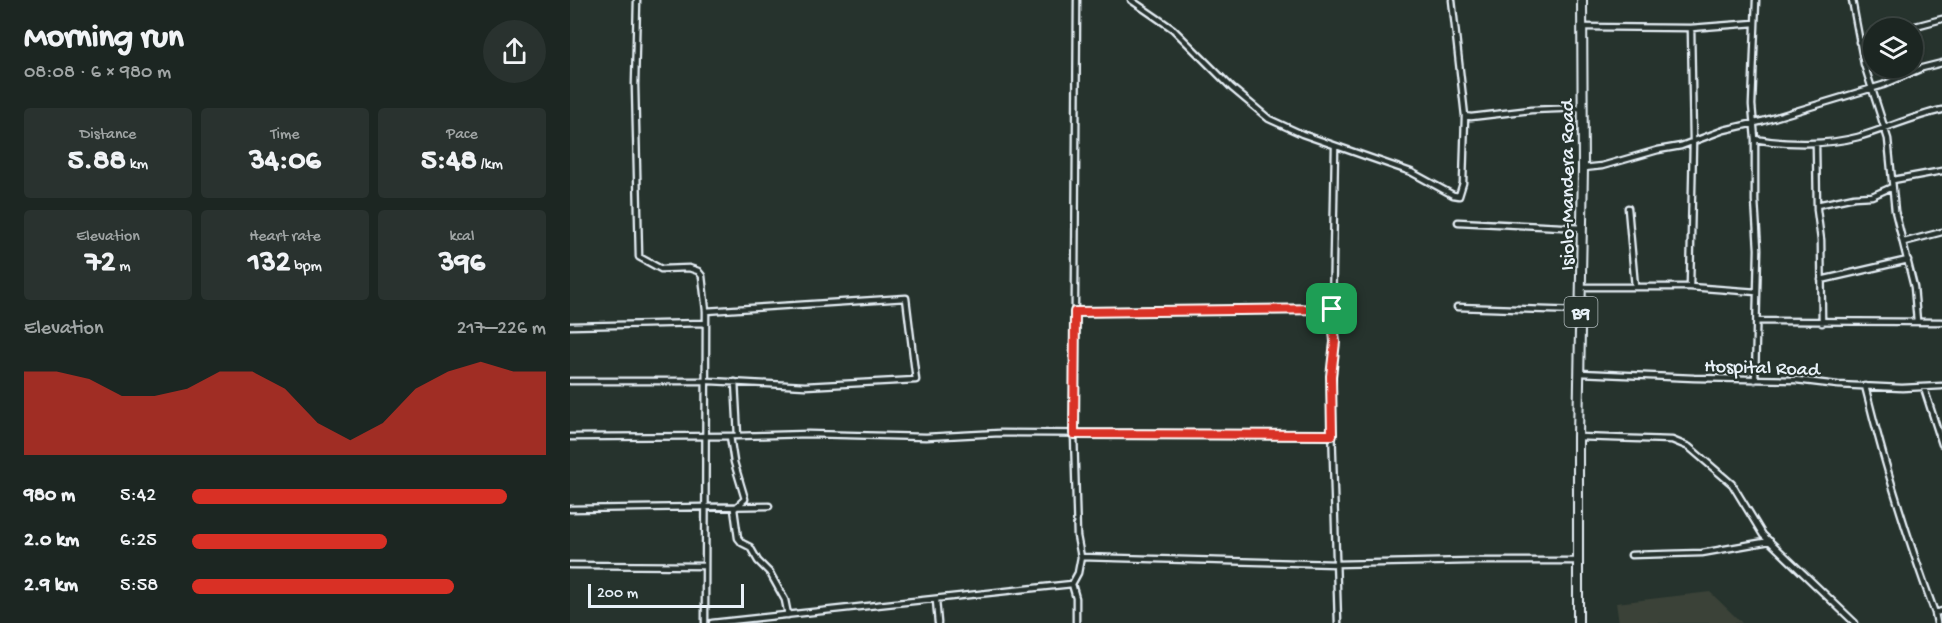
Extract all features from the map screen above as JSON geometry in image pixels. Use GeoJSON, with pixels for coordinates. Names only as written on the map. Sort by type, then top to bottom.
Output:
{"type":"FeatureCollection","features":[{"type":"Feature","properties":{"kind":"highway","name":"Isiolo-Mandera Road"},"geometry":{"type":"LineString","coordinates":[[1578,623],[1578,437],[1583,168],[1582,0]]}},
{"type":"Feature","properties":{"kind":"street"},"geometry":{"type":"LineString","coordinates":[[637,0],[635,85],[639,257],[661,269],[688,268],[698,271],[702,276],[706,311],[704,323],[705,623]]}},
{"type":"Feature","properties":{"kind":"street"},"geometry":{"type":"LineString","coordinates":[[1076,623],[1076,598],[1072,584],[1078,573],[1081,557],[1077,536],[1074,434],[1077,0]]}},
{"type":"Feature","properties":{"kind":"street"},"geometry":{"type":"LineString","coordinates":[[1131,0],[1173,29],[1236,92],[1269,119],[1335,147],[1411,172],[1459,196],[1463,183],[1465,116],[1452,0]]}},
{"type":"Feature","properties":{"kind":"street"},"geometry":{"type":"LineString","coordinates":[[1755,380],[1758,249],[1752,105],[1756,0]]}},
{"type":"Feature","properties":{"kind":"street"},"geometry":{"type":"LineString","coordinates":[[1852,0],[1859,42],[1885,127],[1897,220],[1914,287],[1917,321]]}},
{"type":"Feature","properties":{"kind":"street"},"geometry":{"type":"LineString","coordinates":[[1923,24],[1942,19]]}},
{"type":"Feature","properties":{"kind":"street"},"geometry":{"type":"LineString","coordinates":[[1582,27],[1691,28],[1755,23]]}},
{"type":"Feature","properties":{"kind":"street"},"geometry":{"type":"LineString","coordinates":[[1690,287],[1693,141],[1691,28]]}},
{"type":"Feature","properties":{"kind":"street"},"geometry":{"type":"LineString","coordinates":[[1859,42],[1863,41]]}},
{"type":"Feature","properties":{"kind":"street"},"geometry":{"type":"LineString","coordinates":[[1583,168],[1602,166],[1681,146],[1724,130],[1892,82],[1922,68],[1942,63]]}},
{"type":"Feature","properties":{"kind":"street"},"geometry":{"type":"LineString","coordinates":[[1465,116],[1583,108]]}},
{"type":"Feature","properties":{"kind":"street"},"geometry":{"type":"LineString","coordinates":[[1755,139],[1816,144],[1854,138],[1942,110]]}},
{"type":"Feature","properties":{"kind":"street"},"geometry":{"type":"LineString","coordinates":[[1816,144],[1817,205],[1821,232],[1822,323]]}},
{"type":"Feature","properties":{"kind":"street"},"geometry":{"type":"LineString","coordinates":[[1335,147],[1332,309],[1335,342],[1331,376],[1338,623]]}},
{"type":"Feature","properties":{"kind":"street"},"geometry":{"type":"LineString","coordinates":[[1893,180],[1942,171]]}},
{"type":"Feature","properties":{"kind":"street"},"geometry":{"type":"LineString","coordinates":[[1817,205],[1854,197],[1872,196],[1893,187]]}},
{"type":"Feature","properties":{"kind":"street"},"geometry":{"type":"LineString","coordinates":[[1628,208],[1635,287]]}},
{"type":"Feature","properties":{"kind":"street"},"geometry":{"type":"LineString","coordinates":[[1458,222],[1582,228]]}},
{"type":"Feature","properties":{"kind":"street"},"geometry":{"type":"LineString","coordinates":[[1904,242],[1942,232]]}},
{"type":"Feature","properties":{"kind":"street"},"geometry":{"type":"LineString","coordinates":[[1821,280],[1908,260]]}},
{"type":"Feature","properties":{"kind":"street"},"geometry":{"type":"LineString","coordinates":[[1582,287],[1690,287],[1757,292]]}},
{"type":"Feature","properties":{"kind":"street"},"geometry":{"type":"LineString","coordinates":[[570,381],[705,381],[805,386],[916,380],[906,297],[706,311]]}},
{"type":"Feature","properties":{"kind":"street"},"geometry":{"type":"LineString","coordinates":[[1457,307],[1581,311]]}},
{"type":"Feature","properties":{"kind":"street"},"geometry":{"type":"LineString","coordinates":[[1075,312],[1332,309]]}},
{"type":"Feature","properties":{"kind":"street"},"geometry":{"type":"LineString","coordinates":[[1757,321],[1942,322]]}},
{"type":"Feature","properties":{"kind":"street"},"geometry":{"type":"LineString","coordinates":[[570,326],[704,323]]}},
{"type":"Feature","properties":{"kind":"street","name":"Hospital Road"},"geometry":{"type":"LineString","coordinates":[[1580,373],[1796,380],[1865,386],[1923,388],[1942,386]]}},
{"type":"Feature","properties":{"kind":"street"},"geometry":{"type":"LineString","coordinates":[[735,382],[738,436]]}},
{"type":"Feature","properties":{"kind":"street"},"geometry":{"type":"LineString","coordinates":[[1865,386],[1898,507],[1938,623]]}},
{"type":"Feature","properties":{"kind":"street"},"geometry":{"type":"LineString","coordinates":[[1923,388],[1942,444]]}},
{"type":"Feature","properties":{"kind":"street"},"geometry":{"type":"LineString","coordinates":[[570,437],[808,434],[926,437],[1000,433],[1332,435]]}},
{"type":"Feature","properties":{"kind":"street"},"geometry":{"type":"LineString","coordinates":[[730,435],[734,462],[745,499],[735,507]]}},
{"type":"Feature","properties":{"kind":"street"},"geometry":{"type":"LineString","coordinates":[[1578,437],[1681,442],[1732,483],[1744,501],[1755,525],[1855,623]]}},
{"type":"Feature","properties":{"kind":"street"},"geometry":{"type":"LineString","coordinates":[[570,509],[705,509],[769,506]]}},
{"type":"Feature","properties":{"kind":"street"},"geometry":{"type":"LineString","coordinates":[[735,507],[738,538],[750,547],[758,561],[770,573],[785,600],[788,615]]}},
{"type":"Feature","properties":{"kind":"street"},"geometry":{"type":"LineString","coordinates":[[1631,555],[1702,553],[1770,541]]}},
{"type":"Feature","properties":{"kind":"street"},"geometry":{"type":"LineString","coordinates":[[1081,557],[1336,564],[1579,561]]}},
{"type":"Feature","properties":{"kind":"street"},"geometry":{"type":"LineString","coordinates":[[570,565],[705,566]]}},
{"type":"Feature","properties":{"kind":"street"},"geometry":{"type":"LineString","coordinates":[[712,623],[1072,584]]}},
{"type":"Feature","properties":{"kind":"street"},"geometry":{"type":"LineString","coordinates":[[936,600],[938,623]]}},
{"type":"Feature","properties":{"kind":"street"},"geometry":{"type":"LineString","coordinates":[[1935,613],[1942,611]]}},
{"type":"Feature","properties":{"kind":"shaded area"},"geometry":{"type":"Polygon","coordinates":[[[1710,592],[1742,623],[1619,623],[1616,603],[1710,592]]]}},
{"type":"Feature","properties":{"kind":"route"},"geometry":{"type":"LineString","coordinates":[[1332,309],[1335,348],[1331,376],[1332,435],[1074,434],[1075,312],[1332,309]]}}]}
